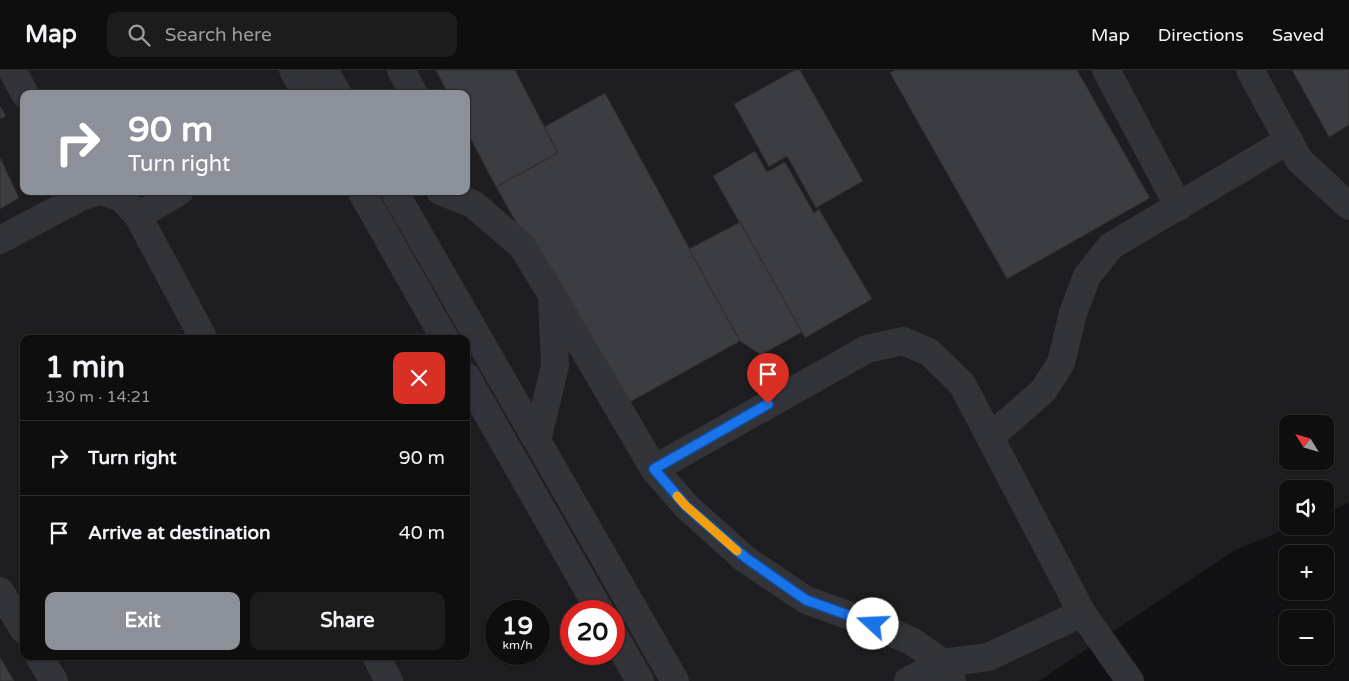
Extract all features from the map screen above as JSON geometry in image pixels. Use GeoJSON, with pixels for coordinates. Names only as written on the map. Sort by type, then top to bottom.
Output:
{"type":"FeatureCollection","features":[{"type":"Feature","properties":{"kind":"lane"},"geometry":{"type":"LineString","coordinates":[[12,70],[23,90]]}},
{"type":"Feature","properties":{"kind":"lane"},"geometry":{"type":"LineString","coordinates":[[293,70],[304,90]]}},
{"type":"Feature","properties":{"kind":"lane"},"geometry":{"type":"LineString","coordinates":[[324,70],[336,90]]}},
{"type":"Feature","properties":{"kind":"lane"},"geometry":{"type":"LineString","coordinates":[[401,70],[412,90]]}},
{"type":"Feature","properties":{"kind":"lane"},"geometry":{"type":"LineString","coordinates":[[1106,70],[1179,207]]}},
{"type":"Feature","properties":{"kind":"lane"},"geometry":{"type":"LineString","coordinates":[[1250,70],[1299,160],[1349,206]]}},
{"type":"Feature","properties":{"kind":"lane"},"geometry":{"type":"LineString","coordinates":[[990,438],[1042,391],[1061,363],[1072,313],[1087,276],[1111,246],[1289,140]]}},
{"type":"Feature","properties":{"kind":"lane"},"geometry":{"type":"LineString","coordinates":[[0,240],[86,195]]}},
{"type":"Feature","properties":{"kind":"lane"},"geometry":{"type":"LineString","coordinates":[[103,195],[122,198],[138,216],[202,335]]}},
{"type":"Feature","properties":{"kind":"lane"},"geometry":{"type":"LineString","coordinates":[[138,216],[173,195]]}},
{"type":"Feature","properties":{"kind":"lane"},"geometry":{"type":"LineString","coordinates":[[363,195],[443,335]]}},
{"type":"Feature","properties":{"kind":"lane"},"geometry":{"type":"LineString","coordinates":[[396,195],[675,681]]}},
{"type":"Feature","properties":{"kind":"lane"},"geometry":{"type":"LineString","coordinates":[[470,197],[522,246],[654,469],[686,506],[746,558],[806,600],[873,624],[913,642],[947,672]]}},
{"type":"Feature","properties":{"kind":"lane"},"geometry":{"type":"LineString","coordinates":[[537,440],[555,366],[552,295]]}},
{"type":"Feature","properties":{"kind":"lane"},"geometry":{"type":"LineString","coordinates":[[654,469],[867,349],[903,341],[929,352],[962,384],[1082,613],[1130,681]]}},
{"type":"Feature","properties":{"kind":"lane"},"geometry":{"type":"LineString","coordinates":[[470,383],[594,600]]}},
{"type":"Feature","properties":{"kind":"lane"},"geometry":{"type":"LineString","coordinates":[[0,591],[20,624]]}},
{"type":"Feature","properties":{"kind":"lane"},"geometry":{"type":"LineString","coordinates":[[908,681],[947,672],[988,657],[1082,613]]}},
{"type":"Feature","properties":{"kind":"lane"},"geometry":{"type":"LineString","coordinates":[[625,655],[640,681]]}},
{"type":"Feature","properties":{"kind":"lane"},"geometry":{"type":"LineString","coordinates":[[968,681],[988,657]]}},
{"type":"Feature","properties":{"kind":"lane"},"geometry":{"type":"LineString","coordinates":[[42,660],[54,681]]}},
{"type":"Feature","properties":{"kind":"lane"},"geometry":{"type":"LineString","coordinates":[[378,660],[389,681]]}},
{"type":"Feature","properties":{"kind":"shaded area"},"geometry":{"type":"Polygon","coordinates":[[[0,70],[1349,70],[1349,503],[1334,509],[1334,480],[1279,480],[1279,532],[1235,550],[1039,681],[0,681],[0,70]]]}},
{"type":"Feature","properties":{"kind":"building"},"geometry":{"type":"Polygon","coordinates":[[[436,70],[515,70],[558,153],[496,187],[470,138],[470,90],[446,90],[436,70]]]}},
{"type":"Feature","properties":{"kind":"building"},"geometry":{"type":"Polygon","coordinates":[[[795,70],[800,70],[863,181],[816,208],[787,156],[769,167],[734,104],[795,70]]]}},
{"type":"Feature","properties":{"kind":"building"},"geometry":{"type":"Polygon","coordinates":[[[895,70],[1077,70],[1150,198],[1007,279],[890,73],[895,70]]]}},
{"type":"Feature","properties":{"kind":"building"},"geometry":{"type":"Polygon","coordinates":[[[1292,70],[1349,70],[1349,125],[1329,137],[1292,70]]]}},
{"type":"Feature","properties":{"kind":"building"},"geometry":{"type":"Polygon","coordinates":[[[605,93],[740,341],[621,407],[496,187],[558,153],[544,127],[605,93]]]}},
{"type":"Feature","properties":{"kind":"building"},"geometry":{"type":"Polygon","coordinates":[[[0,106],[6,116],[0,119],[0,106]]]}},
{"type":"Feature","properties":{"kind":"building"},"geometry":{"type":"Polygon","coordinates":[[[755,151],[767,172],[785,162],[814,213],[819,209],[872,299],[805,338],[713,176],[755,151]]]}},
{"type":"Feature","properties":{"kind":"building"},"geometry":{"type":"Polygon","coordinates":[[[0,157],[19,198],[0,209],[0,157]]]}},
{"type":"Feature","properties":{"kind":"building"},"geometry":{"type":"Polygon","coordinates":[[[740,222],[802,332],[761,355],[740,341],[689,249],[740,222]]]}},
{"type":"Feature","properties":{"kind":"building"},"geometry":{"type":"Polygon","coordinates":[[[0,657],[14,681],[0,681],[0,657]]]}},
{"type":"Feature","properties":{"kind":"slow traffic"},"geometry":{"type":"LineString","coordinates":[[677,496],[737,551]]}},
{"type":"Feature","properties":{"kind":"route"},"geometry":{"type":"LineString","coordinates":[[768,404],[654,469],[686,506],[746,558],[806,600],[873,624]]}}]}
